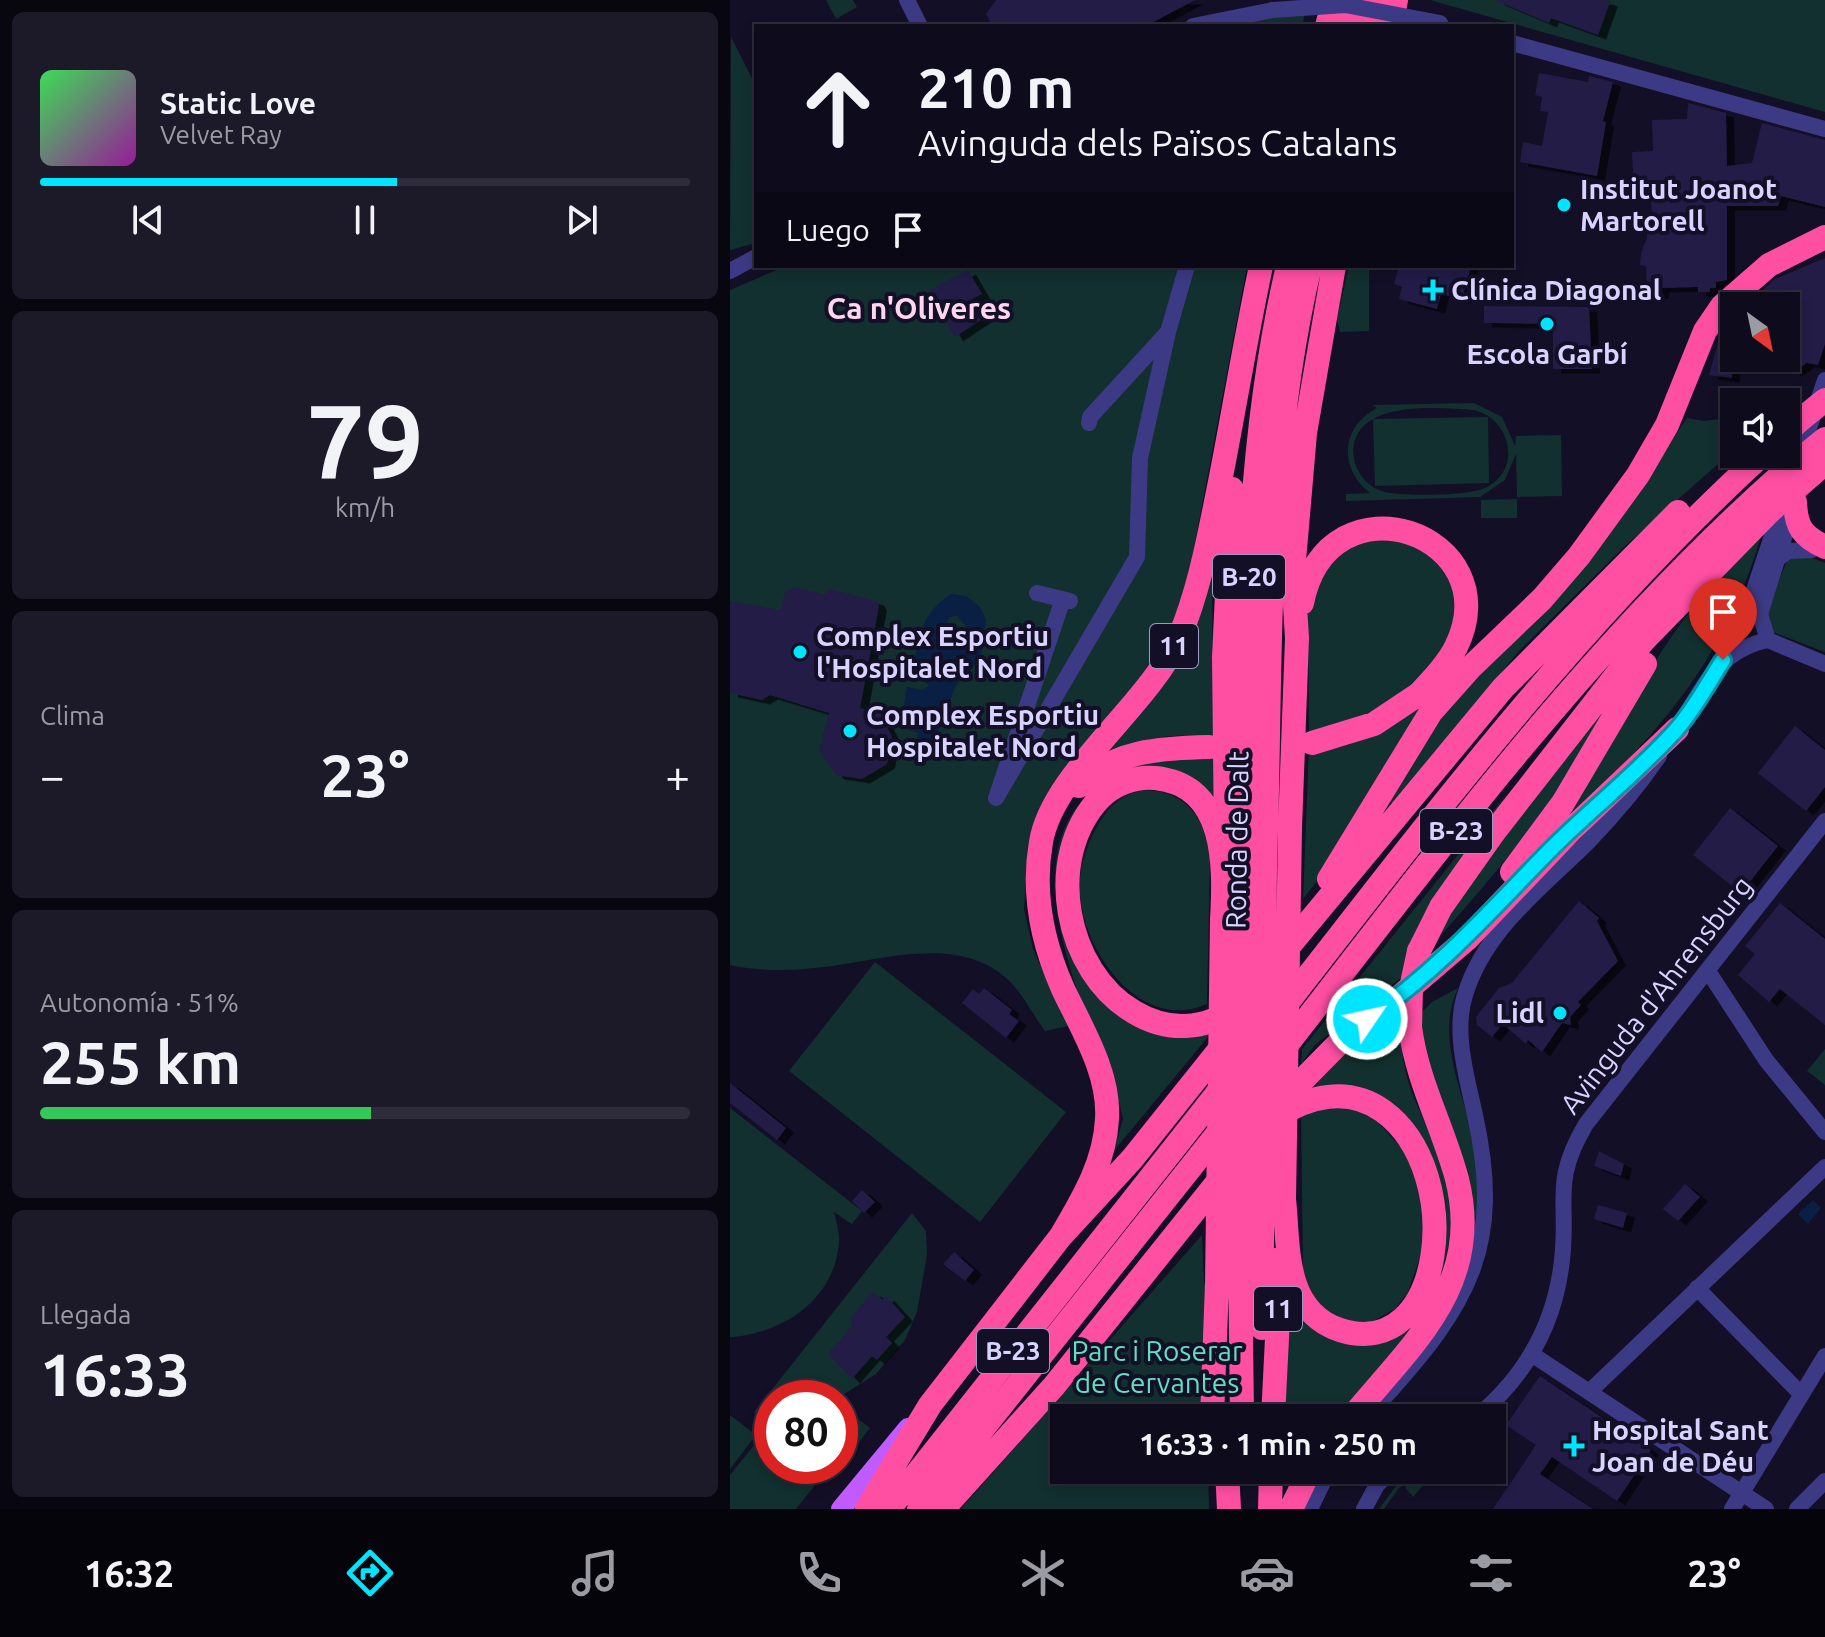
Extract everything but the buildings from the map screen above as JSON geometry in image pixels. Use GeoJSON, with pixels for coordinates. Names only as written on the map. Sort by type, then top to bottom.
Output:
{"type":"FeatureCollection","features":[{"type":"Feature","properties":{"kind":"highway"},"geometry":{"type":"LineString","coordinates":[[1320,24],[1326,0]]}},
{"type":"Feature","properties":{"kind":"highway"},"geometry":{"type":"LineString","coordinates":[[1328,24],[1334,0]]}},
{"type":"Feature","properties":{"kind":"highway"},"geometry":{"type":"LineString","coordinates":[[1349,24],[1355,0]]}},
{"type":"Feature","properties":{"kind":"highway"},"geometry":{"type":"LineString","coordinates":[[1371,24],[1377,0]]}},
{"type":"Feature","properties":{"kind":"highway"},"geometry":{"type":"LineString","coordinates":[[1391,24],[1396,0]]}},
{"type":"Feature","properties":{"kind":"highway"},"geometry":{"type":"LineString","coordinates":[[1178,1026],[1215,1011],[1247,982],[1331,877],[1431,712],[1471,667],[1542,599],[1612,513],[1667,425],[1705,331],[1722,306],[1769,265],[1820,241]]}},
{"type":"Feature","properties":{"kind":"highway"},"geometry":{"type":"LineString","coordinates":[[1213,1404],[1217,1333],[1222,920],[1235,886],[1224,657],[1237,395],[1261,268]]}},
{"type":"Feature","properties":{"kind":"highway","name":"Ronda de Dalt"},"geometry":{"type":"LineString","coordinates":[[1242,1404],[1235,886],[1249,566],[1259,431],[1288,268]]}},
{"type":"Feature","properties":{"kind":"highway","name":"Ronda de Dalt"},"geometry":{"type":"LineString","coordinates":[[1263,1404],[1265,866],[1272,564],[1280,428],[1310,268]]}},
{"type":"Feature","properties":{"kind":"highway"},"geometry":{"type":"LineString","coordinates":[[1225,1173],[1274,1119],[1299,1103],[1323,1097],[1349,1097],[1372,1105],[1395,1120],[1422,1158],[1437,1216],[1428,1274],[1406,1313],[1382,1330],[1361,1334],[1335,1329],[1319,1319],[1295,1284],[1284,1199],[1290,828],[1297,638],[1293,572],[1305,433],[1334,268]]}},
{"type":"Feature","properties":{"kind":"highway","name":"11"},"geometry":{"type":"LineString","coordinates":[[1040,863],[1041,841],[1061,794],[1146,693],[1178,639],[1205,555],[1237,395]]}},
{"type":"Feature","properties":{"kind":"highway"},"geometry":{"type":"LineString","coordinates":[[1800,420],[1825,399]]}},
{"type":"Feature","properties":{"kind":"highway","name":"B-23"},"geometry":{"type":"LineString","coordinates":[[919,1509],[1596,659],[1673,575],[1782,474],[1825,439]]}},
{"type":"Feature","properties":{"kind":"highway"},"geometry":{"type":"LineString","coordinates":[[1367,1404],[1436,1316],[1457,1267],[1461,1243],[1461,1202],[1457,1179],[1425,1094],[1410,1027],[1411,988],[1423,963],[1441,907],[1494,832],[1643,641],[1722,559],[1781,510],[1825,463]]}},
{"type":"Feature","properties":{"kind":"highway"},"geometry":{"type":"LineString","coordinates":[[1235,886],[1207,809],[1186,788],[1167,780],[1142,778],[1104,794],[1085,820],[1072,853],[1068,887],[1075,937],[1090,967],[1125,1007],[1152,1022],[1178,1026],[1202,1025],[1235,1007],[1401,814],[1503,688],[1564,623],[1697,494],[1730,468]]}},
{"type":"Feature","properties":{"kind":"highway","name":"B-23"},"geometry":{"type":"LineString","coordinates":[[889,1509],[1582,635],[1700,512],[1748,468]]}},
{"type":"Feature","properties":{"kind":"highway"},"geometry":{"type":"LineString","coordinates":[[1781,510],[1821,551]]}},
{"type":"Feature","properties":{"kind":"highway"},"geometry":{"type":"LineString","coordinates":[[1312,743],[1374,724],[1417,696],[1500,629],[1612,513]]}},
{"type":"Feature","properties":{"kind":"highway"},"geometry":{"type":"LineString","coordinates":[[1297,638],[1305,585],[1322,555],[1337,541],[1367,529],[1396,528],[1422,536],[1435,544],[1459,575],[1466,595],[1466,614],[1455,649],[1417,696]]}},
{"type":"Feature","properties":{"kind":"highway"},"geometry":{"type":"LineString","coordinates":[[943,1509],[1054,1386],[1273,1110],[1319,1061],[1423,963],[1563,803],[1635,677],[1722,559]]}},
{"type":"Feature","properties":{"kind":"highway"},"geometry":{"type":"LineString","coordinates":[[1423,963],[1467,939],[1560,840],[1677,729]]}},
{"type":"Feature","properties":{"kind":"highway"},"geometry":{"type":"LineString","coordinates":[[1061,1236],[1090,1185],[1104,1144],[1108,1117],[1101,1076],[1043,936],[1039,908],[1040,863],[1065,805],[1097,771],[1136,753],[1209,747]]}},
{"type":"Feature","properties":{"kind":"highway"},"geometry":{"type":"LineString","coordinates":[[867,1509],[930,1405],[1061,1236],[1132,1159],[1330,910],[1401,814]]}},
{"type":"Feature","properties":{"kind":"highway","name":"11"},"geometry":{"type":"LineString","coordinates":[[1274,1404],[1284,1199]]}},
{"type":"Feature","properties":{"kind":"highway"},"geometry":{"type":"LineString","coordinates":[[1217,1333],[1222,1404]]}},
{"type":"Feature","properties":{"kind":"highway"},"geometry":{"type":"LineString","coordinates":[[1371,1404],[1399,1380]]}},
{"type":"Feature","properties":{"kind":"highway"},"geometry":{"type":"LineString","coordinates":[[1214,1484],[1215,1509]]}},
{"type":"Feature","properties":{"kind":"highway"},"geometry":{"type":"LineString","coordinates":[[1228,1484],[1229,1509]]}},
{"type":"Feature","properties":{"kind":"highway"},"geometry":{"type":"LineString","coordinates":[[1244,1484],[1245,1509]]}},
{"type":"Feature","properties":{"kind":"highway"},"geometry":{"type":"LineString","coordinates":[[1265,1484],[1268,1509]]}},
{"type":"Feature","properties":{"kind":"highway"},"geometry":{"type":"LineString","coordinates":[[1268,1509],[1270,1484]]}},
{"type":"Feature","properties":{"kind":"highway"},"geometry":{"type":"LineString","coordinates":[[1291,1509],[1303,1484]]}},
{"type":"Feature","properties":{"kind":"main road"},"geometry":{"type":"LineString","coordinates":[[841,1509],[899,1437],[930,1405]]}},
{"type":"Feature","properties":{"kind":"street"},"geometry":{"type":"LineString","coordinates":[[907,0],[919,24]]}},
{"type":"Feature","properties":{"kind":"street"},"geometry":{"type":"LineString","coordinates":[[1203,24],[1273,10],[1345,5],[1446,24]]}},
{"type":"Feature","properties":{"kind":"street"},"geometry":{"type":"LineString","coordinates":[[1514,44],[1825,129]]}},
{"type":"Feature","properties":{"kind":"street"},"geometry":{"type":"LineString","coordinates":[[730,271],[754,258]]}},
{"type":"Feature","properties":{"kind":"street"},"geometry":{"type":"LineString","coordinates":[[1037,593],[1066,600],[996,798],[1137,557],[1140,458],[1168,332],[1186,268]]}},
{"type":"Feature","properties":{"kind":"street"},"geometry":{"type":"LineString","coordinates":[[1089,423],[1090,417],[1168,332]]}},
{"type":"Feature","properties":{"kind":"street"},"geometry":{"type":"LineString","coordinates":[[1399,1380],[1439,1332],[1464,1293],[1477,1262],[1485,1230],[1486,1187],[1463,1064],[1463,998],[1475,967],[1502,926],[1628,799],[1723,660],[1753,593],[1825,380]]}},
{"type":"Feature","properties":{"kind":"street"},"geometry":{"type":"LineString","coordinates":[[1768,640],[1760,614],[1787,531],[1781,510],[1790,468]]}},
{"type":"Feature","properties":{"kind":"street"},"geometry":{"type":"LineString","coordinates":[[1787,531],[1821,551]]}},
{"type":"Feature","properties":{"kind":"street"},"geometry":{"type":"LineString","coordinates":[[1779,558],[1788,551],[1821,551]]}},
{"type":"Feature","properties":{"kind":"street"},"geometry":{"type":"LineString","coordinates":[[1723,660],[1737,649],[1768,640],[1825,664]]}},
{"type":"Feature","properties":{"kind":"street","name":"Avinguda d'Ahrensburg"},"geometry":{"type":"LineString","coordinates":[[1488,1404],[1533,1355],[1551,1312],[1562,1259],[1563,1174],[1569,1152],[1586,1124],[1825,821]]}},
{"type":"Feature","properties":{"kind":"street"},"geometry":{"type":"LineString","coordinates":[[1708,971],[1766,1060],[1825,1132]]}},
{"type":"Feature","properties":{"kind":"street"},"geometry":{"type":"LineString","coordinates":[[1589,1392],[1825,1167]]}},
{"type":"Feature","properties":{"kind":"street"},"geometry":{"type":"LineString","coordinates":[[1697,1288],[1800,1393]]}},
{"type":"Feature","properties":{"kind":"street"},"geometry":{"type":"LineString","coordinates":[[1533,1355],[1766,1509]]}},
{"type":"Feature","properties":{"kind":"street"},"geometry":{"type":"LineString","coordinates":[[1732,1509],[1825,1356]]}},
{"type":"Feature","properties":{"kind":"street"},"geometry":{"type":"LineString","coordinates":[[1797,1509],[1825,1481]]}},
{"type":"Feature","properties":{"kind":"street"},"geometry":{"type":"LineString","coordinates":[[1310,1509],[1322,1484]]}},
{"type":"Feature","properties":{"kind":"street"},"geometry":{"type":"LineString","coordinates":[[1364,1509],[1378,1484]]}},
{"type":"Feature","properties":{"kind":"green space"},"geometry":{"type":"Polygon","coordinates":[[[826,0],[853,0],[857,7],[836,19],[826,0]]]}},
{"type":"Feature","properties":{"kind":"green space"},"geometry":{"type":"Polygon","coordinates":[[[1430,0],[1825,0],[1825,112],[1430,0]]]}},
{"type":"Feature","properties":{"kind":"green space"},"geometry":{"type":"Polygon","coordinates":[[[1305,13],[1302,24],[1236,24],[1305,13]]]}},
{"type":"Feature","properties":{"kind":"green space"},"geometry":{"type":"Polygon","coordinates":[[[731,37],[754,82],[754,244],[730,250],[731,37]]]}},
{"type":"Feature","properties":{"kind":"green space"},"geometry":{"type":"Polygon","coordinates":[[[781,268],[1247,268],[1188,580],[1166,641],[1111,721],[1046,803],[1030,835],[1024,909],[1033,949],[1068,1026],[1045,1031],[1011,982],[984,964],[962,956],[913,954],[794,970],[730,965],[730,290],[781,268]]]}},
{"type":"Feature","properties":{"kind":"green space"},"geometry":{"type":"Polygon","coordinates":[[[1349,268],[1369,268],[1369,331],[1340,332],[1337,319],[1349,268]]]}},
{"type":"Feature","properties":{"kind":"green space"},"geometry":{"type":"Polygon","coordinates":[[[1474,403],[1502,417],[1515,446],[1516,436],[1561,435],[1562,496],[1517,497],[1516,454],[1505,480],[1480,497],[1346,501],[1346,494],[1370,493],[1353,472],[1348,449],[1356,426],[1377,408],[1372,405],[1474,403]],[[1442,408],[1388,413],[1373,419],[1361,429],[1353,447],[1356,466],[1369,484],[1391,493],[1450,494],[1485,488],[1497,480],[1508,458],[1504,434],[1487,415],[1474,410],[1442,408]]]}},
{"type":"Feature","properties":{"kind":"green space"},"geometry":{"type":"Polygon","coordinates":[[[1488,417],[1489,483],[1375,486],[1373,419],[1488,417]]]}},
{"type":"Feature","properties":{"kind":"green space"},"geometry":{"type":"Polygon","coordinates":[[[1687,418],[1704,421],[1720,419],[1720,462],[1625,546],[1520,650],[1392,804],[1385,797],[1428,726],[1662,455],[1687,418]]]}},
{"type":"Feature","properties":{"kind":"green space"},"geometry":{"type":"Polygon","coordinates":[[[1517,499],[1517,518],[1481,518],[1481,500],[1517,499]]]}},
{"type":"Feature","properties":{"kind":"green space"},"geometry":{"type":"Polygon","coordinates":[[[1762,533],[1747,579],[1729,619],[1687,690],[1604,785],[1571,819],[1566,816],[1673,634],[1708,590],[1762,533]]]}},
{"type":"Feature","properties":{"kind":"green space"},"geometry":{"type":"Polygon","coordinates":[[[1384,534],[1439,558],[1457,598],[1448,641],[1425,673],[1395,699],[1356,721],[1309,735],[1308,599],[1341,548],[1384,534]]]}},
{"type":"Feature","properties":{"kind":"green space"},"geometry":{"type":"Polygon","coordinates":[[[1805,555],[1825,563],[1825,652],[1773,632],[1766,609],[1788,559],[1805,555]]]}},
{"type":"Feature","properties":{"kind":"green space"},"geometry":{"type":"Polygon","coordinates":[[[1212,557],[1213,739],[1199,736],[1156,738],[1100,756],[1212,557]]]}},
{"type":"Feature","properties":{"kind":"green space"},"geometry":{"type":"Polygon","coordinates":[[[1622,686],[1582,757],[1559,790],[1512,852],[1433,944],[1465,886],[1622,686]]]}},
{"type":"Feature","properties":{"kind":"green space"},"geometry":{"type":"Polygon","coordinates":[[[1428,695],[1328,867],[1303,899],[1309,749],[1340,747],[1372,734],[1428,695]]]}},
{"type":"Feature","properties":{"kind":"green space"},"geometry":{"type":"Polygon","coordinates":[[[1215,755],[1216,804],[1131,770],[1062,859],[1108,1007],[1145,1030],[1207,1030],[1207,1038],[1113,1152],[1123,1119],[1061,934],[1055,889],[1059,847],[1074,811],[1105,782],[1124,770],[1155,760],[1215,755]]]}},
{"type":"Feature","properties":{"kind":"green space"},"geometry":{"type":"Polygon","coordinates":[[[1146,790],[1173,796],[1192,810],[1203,830],[1210,857],[1207,1004],[1181,1010],[1157,1007],[1134,995],[1115,976],[1099,954],[1087,928],[1081,903],[1082,864],[1098,825],[1118,802],[1130,794],[1146,790]]]}},
{"type":"Feature","properties":{"kind":"green space"},"geometry":{"type":"Polygon","coordinates":[[[1510,790],[1421,920],[1408,947],[1402,977],[1315,1045],[1301,1064],[1302,1049],[1510,790]]]}},
{"type":"Feature","properties":{"kind":"green space"},"geometry":{"type":"Polygon","coordinates":[[[875,962],[1066,1112],[980,1222],[789,1071],[875,962]]]}},
{"type":"Feature","properties":{"kind":"green space"},"geometry":{"type":"Polygon","coordinates":[[[1458,988],[1449,1025],[1453,1064],[1477,1166],[1476,1217],[1471,1244],[1473,1196],[1468,1171],[1426,1059],[1420,1014],[1432,1002],[1458,988]]]}},
{"type":"Feature","properties":{"kind":"green space"},"geometry":{"type":"Polygon","coordinates":[[[1398,1021],[1408,1079],[1439,1155],[1449,1196],[1450,1233],[1443,1267],[1409,1330],[1348,1404],[1286,1404],[1289,1307],[1297,1306],[1392,1334],[1445,1240],[1446,1203],[1430,1152],[1406,1118],[1390,1105],[1302,1095],[1332,1061],[1371,1033],[1377,1037],[1398,1021]]]}},
{"type":"Feature","properties":{"kind":"green space"},"geometry":{"type":"Polygon","coordinates":[[[1825,1049],[1825,1085],[1807,1071],[1825,1049]]]}},
{"type":"Feature","properties":{"kind":"green space"},"geometry":{"type":"Polygon","coordinates":[[[1316,1102],[1367,1110],[1417,1165],[1426,1240],[1408,1292],[1395,1309],[1371,1322],[1345,1323],[1318,1304],[1308,1288],[1303,1270],[1301,1107],[1316,1102]]]}},
{"type":"Feature","properties":{"kind":"green space"},"geometry":{"type":"Polygon","coordinates":[[[730,1108],[862,1211],[852,1224],[834,1212],[839,1238],[835,1262],[828,1280],[804,1309],[771,1328],[734,1337],[730,1337],[730,1108]]]}},
{"type":"Feature","properties":{"kind":"green space"},"geometry":{"type":"Polygon","coordinates":[[[912,1213],[926,1231],[927,1255],[917,1312],[905,1340],[876,1374],[858,1385],[858,1380],[779,1380],[912,1213]]]}},
{"type":"Feature","properties":{"kind":"green space","name":"Parc i Roserar de Cervantes"},"geometry":{"type":"Polygon","coordinates":[[[1202,1235],[1204,1283],[1208,1284],[1208,1404],[1053,1404],[1202,1235]]]}},
{"type":"Feature","properties":{"kind":"green space","name":"Parc i Roserar de Cervantes"},"geometry":{"type":"Polygon","coordinates":[[[1050,1408],[1050,1484],[1208,1484],[1209,1509],[961,1509],[1050,1408]]]}},
{"type":"Feature","properties":{"kind":"green space"},"geometry":{"type":"Polygon","coordinates":[[[730,1415],[754,1433],[754,1438],[730,1469],[730,1415]]]}},
{"type":"Feature","properties":{"kind":"green space"},"geometry":{"type":"Polygon","coordinates":[[[858,1419],[870,1428],[858,1443],[858,1419]]]}},
{"type":"Feature","properties":{"kind":"green space"},"geometry":{"type":"Polygon","coordinates":[[[754,1445],[754,1484],[816,1484],[796,1509],[730,1509],[730,1475],[754,1445]]]}},
{"type":"Feature","properties":{"kind":"green space"},"geometry":{"type":"Polygon","coordinates":[[[1405,1484],[1384,1509],[1379,1509],[1396,1486],[1405,1484]]]}},
{"type":"Feature","properties":{"kind":"green space"},"geometry":{"type":"Polygon","coordinates":[[[1409,1484],[1424,1484],[1413,1497],[1405,1487],[1409,1484]]]}},
{"type":"Feature","properties":{"kind":"water"},"geometry":{"type":"Polygon","coordinates":[[[951,594],[966,596],[979,606],[986,619],[981,658],[956,685],[933,746],[919,756],[915,752],[918,733],[900,726],[907,687],[922,690],[929,686],[914,667],[924,625],[951,594]],[[957,616],[950,617],[946,625],[948,632],[955,636],[964,632],[966,626],[957,616]]]}},
{"type":"Feature","properties":{"kind":"water"},"geometry":{"type":"Polygon","coordinates":[[[1813,1200],[1821,1208],[1808,1224],[1798,1214],[1813,1200]]]}},
{"type":"Feature","properties":{"kind":"place","name":"Institut Joanot Martorell"},"geometry":{"type":"Point","coordinates":[1564,205]}},
{"type":"Feature","properties":{"kind":"place","name":"Clínica Diagonal"},"geometry":{"type":"Point","coordinates":[1433,290]}},
{"type":"Feature","properties":{"kind":"place","name":"Escola Garbí"},"geometry":{"type":"Point","coordinates":[1547,324]}},
{"type":"Feature","properties":{"kind":"place","name":"Complex Esportiu l'Hospitalet Nord"},"geometry":{"type":"Point","coordinates":[800,652]}},
{"type":"Feature","properties":{"kind":"place","name":"Complex Esportiu Hospitalet Nord"},"geometry":{"type":"Point","coordinates":[850,731]}},
{"type":"Feature","properties":{"kind":"place","name":"Lidl"},"geometry":{"type":"Point","coordinates":[1560,1013]}},
{"type":"Feature","properties":{"kind":"place","name":"Hospital Sant Joan de Déu"},"geometry":{"type":"Point","coordinates":[1574,1446]}},
{"type":"Feature","properties":{"kind":"district","name":"Ca n'Oliveres"},"geometry":{"type":"Point","coordinates":[919,309]}},
{"type":"Feature","properties":{"kind":"route"},"geometry":{"type":"LineString","coordinates":[[1367,1019],[1398,998],[1467,939],[1571,830],[1639,768],[1677,729],[1723,660]]}}]}
